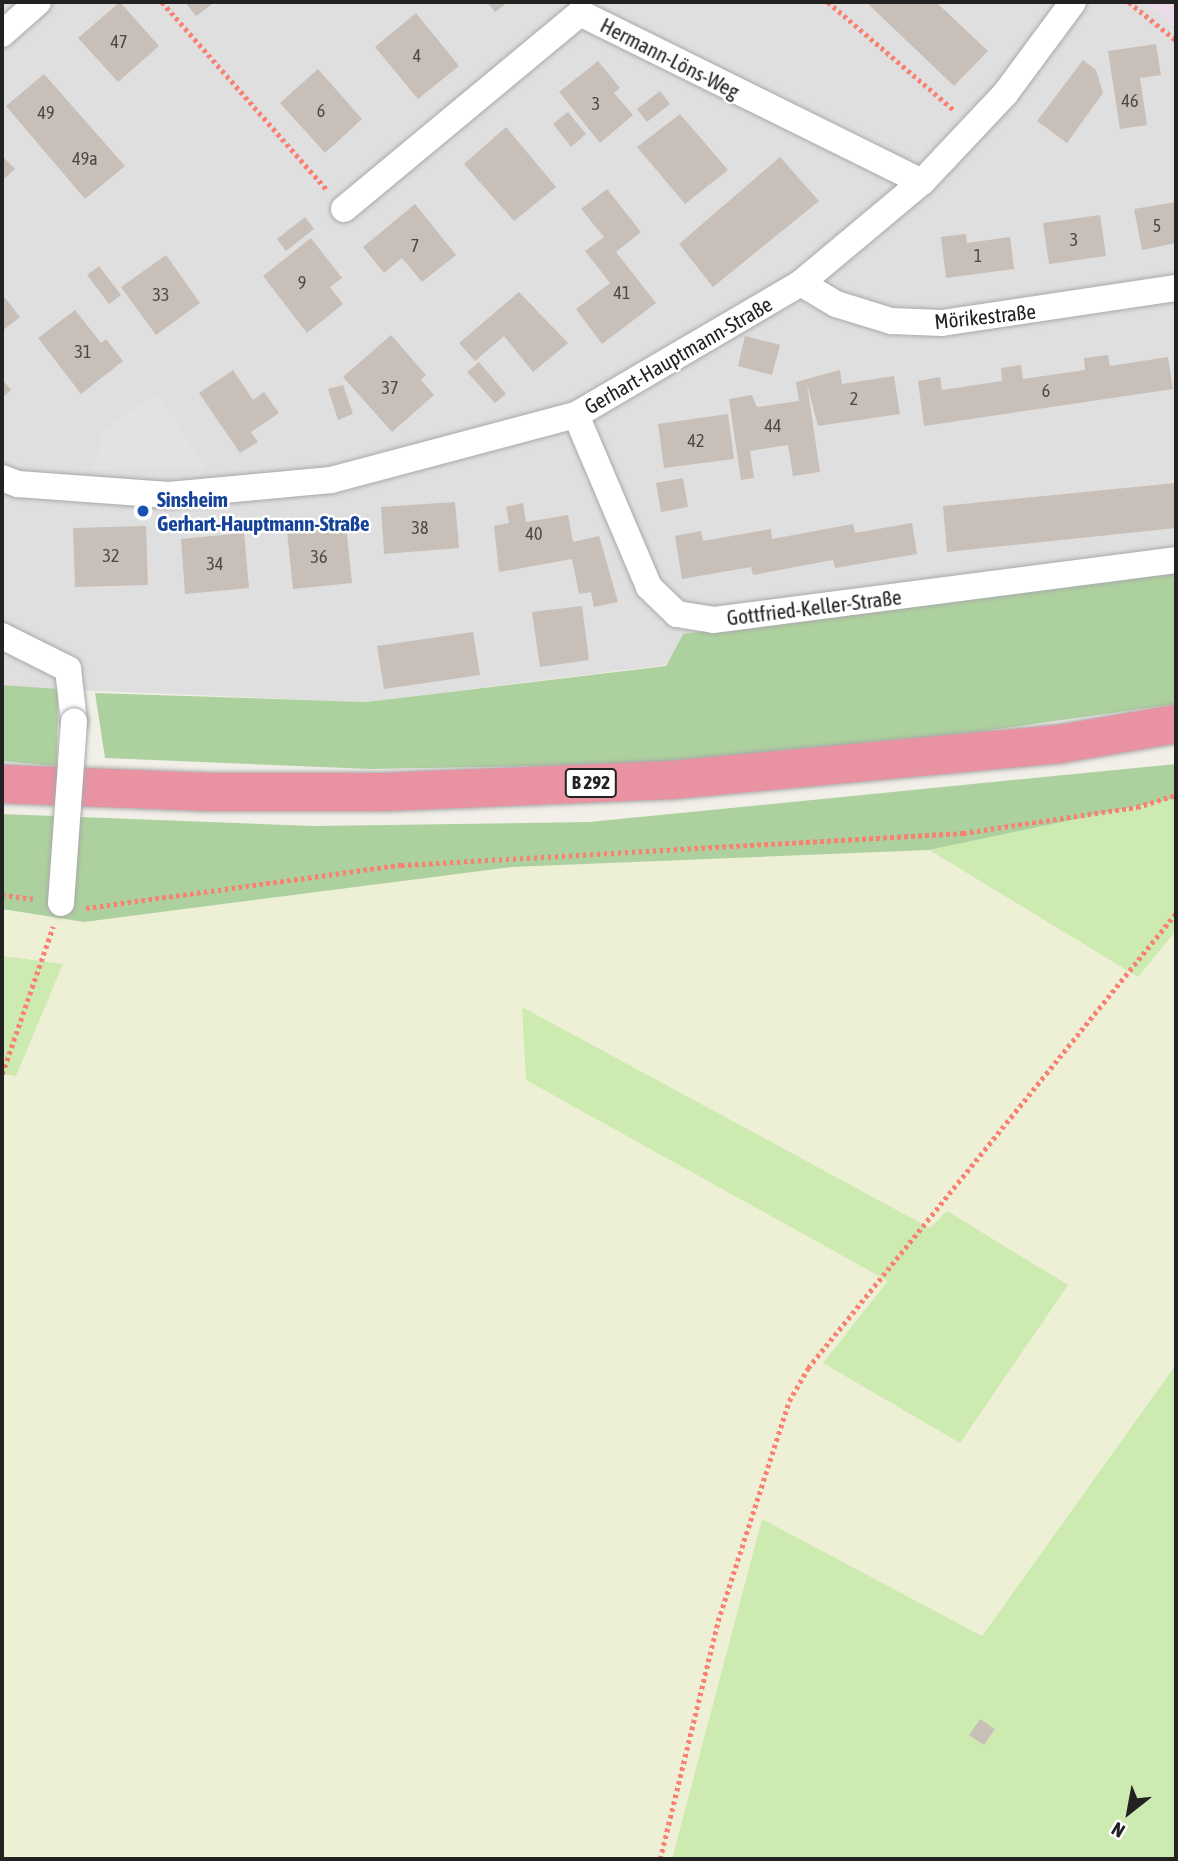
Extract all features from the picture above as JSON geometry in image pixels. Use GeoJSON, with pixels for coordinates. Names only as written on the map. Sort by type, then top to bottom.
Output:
{"type":"FeatureCollection","features":[{"type":"Feature","properties":{"kind":"highway","name":"B 292"},"geometry":{"type":"LineString","coordinates":[[2,784],[209,792],[384,792],[657,780],[1059,744],[1176,724]]}},
{"type":"Feature","properties":{"kind":"street"},"geometry":{"type":"LineString","coordinates":[[5,25],[38,2]]}},
{"type":"Feature","properties":{"kind":"street","name":"Gerhart-Hauptmann-Straße"},"geometry":{"type":"LineString","coordinates":[[2,478],[18,484],[169,495],[331,480],[576,415],[801,282],[922,182],[1004,94],[1073,2]]}},
{"type":"Feature","properties":{"kind":"street","name":"Hermann-Löns-Weg"},"geometry":{"type":"LineString","coordinates":[[344,209],[580,13],[922,182]]}},
{"type":"Feature","properties":{"kind":"street","name":"Mörikestraße"},"geometry":{"type":"LineString","coordinates":[[801,282],[836,304],[891,321],[942,323],[1176,288]]}},
{"type":"Feature","properties":{"kind":"street","name":"Gottfried-Keller-Straße"},"geometry":{"type":"LineString","coordinates":[[576,415],[649,587],[677,614],[714,620],[1176,560]]}},
{"type":"Feature","properties":{"kind":"street"},"geometry":{"type":"LineString","coordinates":[[2,636],[68,669],[74,721],[61,903]]}},
{"type":"Feature","properties":{"kind":"path"},"geometry":{"type":"LineString","coordinates":[[162,2],[344,209]]}},
{"type":"Feature","properties":{"kind":"path"},"geometry":{"type":"LineString","coordinates":[[828,2],[974,127]]}},
{"type":"Feature","properties":{"kind":"path"},"geometry":{"type":"LineString","coordinates":[[1129,2],[1176,40]]}},
{"type":"Feature","properties":{"kind":"path"},"geometry":{"type":"LineString","coordinates":[[2,894],[96,910],[401,865],[963,833],[1137,807],[1176,795]]}},
{"type":"Feature","properties":{"kind":"path"},"geometry":{"type":"LineString","coordinates":[[2,1074],[61,903]]}},
{"type":"Feature","properties":{"kind":"path"},"geometry":{"type":"LineString","coordinates":[[660,1859],[718,1621],[789,1401],[808,1368],[1176,913]]}},
{"type":"Feature","properties":{"kind":"shaded area"},"geometry":{"type":"Polygon","coordinates":[[[2,2],[1145,2],[1176,27],[1176,570],[683,634],[666,665],[366,702],[2,687],[2,2]]]}},
{"type":"Feature","properties":{"kind":"shaded area"},"geometry":{"type":"Polygon","coordinates":[[[1145,2],[1176,2],[1176,27],[1145,2]]]}},
{"type":"Feature","properties":{"kind":"shaded area"},"geometry":{"type":"Polygon","coordinates":[[[157,393],[207,469],[93,469],[103,431],[157,393]]]}},
{"type":"Feature","properties":{"kind":"green space"},"geometry":{"type":"Polygon","coordinates":[[[1176,570],[1176,704],[970,733],[646,764],[370,769],[105,758],[95,693],[366,702],[666,666],[683,634],[1176,570]]]}},
{"type":"Feature","properties":{"kind":"green space"},"geometry":{"type":"Polygon","coordinates":[[[2,685],[58,689],[57,766],[2,761],[2,685]]]}},
{"type":"Feature","properties":{"kind":"green space"},"geometry":{"type":"Polygon","coordinates":[[[1176,764],[1176,798],[929,850],[511,867],[84,922],[2,909],[2,814],[314,826],[589,822],[1176,764]]]}},
{"type":"Feature","properties":{"kind":"green space"},"geometry":{"type":"Polygon","coordinates":[[[1176,798],[1176,931],[1138,977],[929,850],[1176,798]]]}},
{"type":"Feature","properties":{"kind":"green space"},"geometry":{"type":"Polygon","coordinates":[[[929,850],[1138,977],[1176,931],[1176,1363],[982,1636],[762,1520],[672,1859],[2,1859],[2,1074],[16,1076],[63,964],[2,956],[2,909],[84,922],[511,867],[929,850]],[[522,1008],[888,1281],[823,1363],[947,1211],[930,1229],[522,1008]]]}},
{"type":"Feature","properties":{"kind":"green space"},"geometry":{"type":"Polygon","coordinates":[[[2,956],[63,964],[16,1076],[2,1074],[2,956]]]}},
{"type":"Feature","properties":{"kind":"green space"},"geometry":{"type":"Polygon","coordinates":[[[522,1007],[930,1228],[947,1211],[1068,1285],[960,1443],[823,1363],[888,1281],[526,1080],[522,1007]]]}},
{"type":"Feature","properties":{"kind":"green space"},"geometry":{"type":"Polygon","coordinates":[[[1176,1364],[1176,1859],[672,1859],[762,1519],[982,1636],[1176,1364]]]}},
{"type":"Feature","properties":{"kind":"building"},"geometry":{"type":"Polygon","coordinates":[[[120,2],[159,46],[118,82],[78,38],[120,2]]]}},
{"type":"Feature","properties":{"kind":"building"},"geometry":{"type":"Polygon","coordinates":[[[185,2],[215,2],[196,16],[185,2]]]}},
{"type":"Feature","properties":{"kind":"building"},"geometry":{"type":"Polygon","coordinates":[[[487,2],[508,2],[495,12],[487,2]]]}},
{"type":"Feature","properties":{"kind":"building"},"geometry":{"type":"Polygon","coordinates":[[[866,2],[936,2],[988,51],[954,86],[866,2]]]}},
{"type":"Feature","properties":{"kind":"building"},"geometry":{"type":"Polygon","coordinates":[[[416,13],[459,66],[418,99],[375,47],[416,13]]]}},
{"type":"Feature","properties":{"kind":"building"},"geometry":{"type":"Polygon","coordinates":[[[1156,44],[1161,75],[1140,78],[1147,125],[1120,129],[1108,51],[1156,44]]]}},
{"type":"Feature","properties":{"kind":"building"},"geometry":{"type":"Polygon","coordinates":[[[1083,60],[1096,70],[1103,93],[1067,143],[1037,121],[1083,60]]]}},
{"type":"Feature","properties":{"kind":"building"},"geometry":{"type":"Polygon","coordinates":[[[598,61],[620,88],[614,93],[633,115],[600,143],[559,92],[598,61]]]}},
{"type":"Feature","properties":{"kind":"building"},"geometry":{"type":"Polygon","coordinates":[[[318,69],[362,119],[325,153],[280,103],[318,69]]]}},
{"type":"Feature","properties":{"kind":"building"},"geometry":{"type":"Polygon","coordinates":[[[44,74],[125,166],[85,199],[6,106],[44,74]]]}},
{"type":"Feature","properties":{"kind":"building"},"geometry":{"type":"Polygon","coordinates":[[[660,91],[670,104],[647,122],[637,109],[660,91]]]}},
{"type":"Feature","properties":{"kind":"building"},"geometry":{"type":"Polygon","coordinates":[[[568,112],[586,134],[571,147],[553,124],[568,112]]]}},
{"type":"Feature","properties":{"kind":"building"},"geometry":{"type":"Polygon","coordinates":[[[680,114],[728,170],[685,204],[637,147],[680,114]]]}},
{"type":"Feature","properties":{"kind":"building"},"geometry":{"type":"Polygon","coordinates":[[[506,127],[556,187],[514,221],[464,164],[506,127]]]}},
{"type":"Feature","properties":{"kind":"building"},"geometry":{"type":"Polygon","coordinates":[[[2,156],[15,169],[2,181],[2,156]]]}},
{"type":"Feature","properties":{"kind":"building"},"geometry":{"type":"Polygon","coordinates":[[[780,157],[819,201],[713,287],[679,244],[780,157]]]}},
{"type":"Feature","properties":{"kind":"building"},"geometry":{"type":"Polygon","coordinates":[[[607,189],[641,232],[616,252],[656,303],[602,344],[576,309],[610,283],[585,251],[604,237],[581,209],[607,189]]]}},
{"type":"Feature","properties":{"kind":"building"},"geometry":{"type":"Polygon","coordinates":[[[1176,202],[1176,243],[1142,250],[1134,209],[1176,202]]]}},
{"type":"Feature","properties":{"kind":"building"},"geometry":{"type":"Polygon","coordinates":[[[415,204],[456,255],[422,282],[402,258],[384,273],[363,247],[415,204]]]}},
{"type":"Feature","properties":{"kind":"building"},"geometry":{"type":"Polygon","coordinates":[[[1100,215],[1106,256],[1049,264],[1043,223],[1100,215]]]}},
{"type":"Feature","properties":{"kind":"building"},"geometry":{"type":"Polygon","coordinates":[[[305,217],[314,229],[286,251],[277,239],[305,217]]]}},
{"type":"Feature","properties":{"kind":"building"},"geometry":{"type":"Polygon","coordinates":[[[966,234],[967,243],[1010,237],[1014,269],[946,278],[941,237],[966,234]]]}},
{"type":"Feature","properties":{"kind":"building"},"geometry":{"type":"Polygon","coordinates":[[[311,238],[342,278],[330,287],[343,304],[307,333],[263,276],[311,238]]]}},
{"type":"Feature","properties":{"kind":"building"},"geometry":{"type":"Polygon","coordinates":[[[166,255],[200,303],[156,335],[121,287],[166,255]]]}},
{"type":"Feature","properties":{"kind":"building"},"geometry":{"type":"Polygon","coordinates":[[[99,266],[121,295],[109,304],[87,275],[99,266]]]}},
{"type":"Feature","properties":{"kind":"building"},"geometry":{"type":"Polygon","coordinates":[[[519,292],[568,343],[533,372],[504,336],[475,361],[459,343],[519,292]]]}},
{"type":"Feature","properties":{"kind":"building"},"geometry":{"type":"Polygon","coordinates":[[[2,294],[20,317],[2,331],[2,294]]]}},
{"type":"Feature","properties":{"kind":"building"},"geometry":{"type":"Polygon","coordinates":[[[75,310],[101,343],[106,339],[123,361],[81,394],[38,338],[75,310]]]}},
{"type":"Feature","properties":{"kind":"building"},"geometry":{"type":"Polygon","coordinates":[[[391,335],[426,375],[421,380],[434,395],[392,432],[343,377],[391,335]]]}},
{"type":"Feature","properties":{"kind":"building"},"geometry":{"type":"Polygon","coordinates":[[[745,336],[780,345],[772,375],[738,366],[745,336]]]}},
{"type":"Feature","properties":{"kind":"building"},"geometry":{"type":"Polygon","coordinates":[[[1108,355],[1110,366],[1168,357],[1173,389],[924,426],[918,381],[940,377],[942,390],[1002,381],[1001,368],[1021,365],[1023,379],[1085,370],[1084,358],[1108,355]]]}},
{"type":"Feature","properties":{"kind":"building"},"geometry":{"type":"Polygon","coordinates":[[[479,362],[506,394],[495,403],[467,372],[479,362]]]}},
{"type":"Feature","properties":{"kind":"building"},"geometry":{"type":"Polygon","coordinates":[[[233,370],[253,400],[264,392],[279,413],[251,432],[258,442],[240,453],[199,393],[233,370]]]}},
{"type":"Feature","properties":{"kind":"building"},"geometry":{"type":"Polygon","coordinates":[[[840,370],[842,384],[894,376],[900,414],[818,426],[807,384],[820,472],[793,476],[788,445],[750,451],[754,478],[741,480],[729,399],[752,395],[757,407],[799,401],[796,382],[840,370]]]}},
{"type":"Feature","properties":{"kind":"building"},"geometry":{"type":"Polygon","coordinates":[[[2,379],[11,390],[2,398],[2,379]]]}},
{"type":"Feature","properties":{"kind":"building"},"geometry":{"type":"Polygon","coordinates":[[[343,385],[353,414],[338,420],[328,389],[343,385]]]}},
{"type":"Feature","properties":{"kind":"building"},"geometry":{"type":"Polygon","coordinates":[[[728,414],[734,459],[664,468],[658,424],[728,414]]]}},
{"type":"Feature","properties":{"kind":"building"},"geometry":{"type":"Polygon","coordinates":[[[683,478],[688,507],[661,512],[656,483],[683,478]]]}},
{"type":"Feature","properties":{"kind":"building"},"geometry":{"type":"Polygon","coordinates":[[[1176,483],[1176,528],[947,552],[943,506],[1176,483]]]}},
{"type":"Feature","properties":{"kind":"building"},"geometry":{"type":"Polygon","coordinates":[[[455,502],[459,548],[384,554],[381,507],[455,502]]]}},
{"type":"Feature","properties":{"kind":"building"},"geometry":{"type":"Polygon","coordinates":[[[523,503],[526,522],[568,515],[573,542],[599,536],[618,602],[594,607],[591,592],[579,594],[572,559],[499,572],[494,526],[509,523],[506,507],[523,503]]]}},
{"type":"Feature","properties":{"kind":"building"},"geometry":{"type":"Polygon","coordinates":[[[912,523],[917,554],[835,568],[833,560],[753,575],[751,567],[682,579],[675,536],[701,531],[703,541],[771,529],[772,539],[853,524],[855,533],[912,523]]]}},
{"type":"Feature","properties":{"kind":"building"},"geometry":{"type":"Polygon","coordinates":[[[346,525],[352,583],[293,589],[287,531],[346,525]]]}},
{"type":"Feature","properties":{"kind":"building"},"geometry":{"type":"Polygon","coordinates":[[[146,526],[148,585],[75,587],[73,528],[146,526]]]}},
{"type":"Feature","properties":{"kind":"building"},"geometry":{"type":"Polygon","coordinates":[[[244,533],[249,588],[185,594],[181,539],[244,533]]]}},
{"type":"Feature","properties":{"kind":"building"},"geometry":{"type":"Polygon","coordinates":[[[582,606],[589,660],[540,667],[532,612],[582,606]]]}},
{"type":"Feature","properties":{"kind":"building"},"geometry":{"type":"Polygon","coordinates":[[[473,632],[480,675],[384,689],[377,646],[473,632]]]}},
{"type":"Feature","properties":{"kind":"building"},"geometry":{"type":"Polygon","coordinates":[[[980,1719],[995,1729],[984,1745],[969,1735],[980,1719]]]}},
{"type":"Feature","properties":{"kind":"place","name":"Sinsheim Gerhart-Hauptmann-Straße"},"geometry":{"type":"Point","coordinates":[143,511]}}]}
